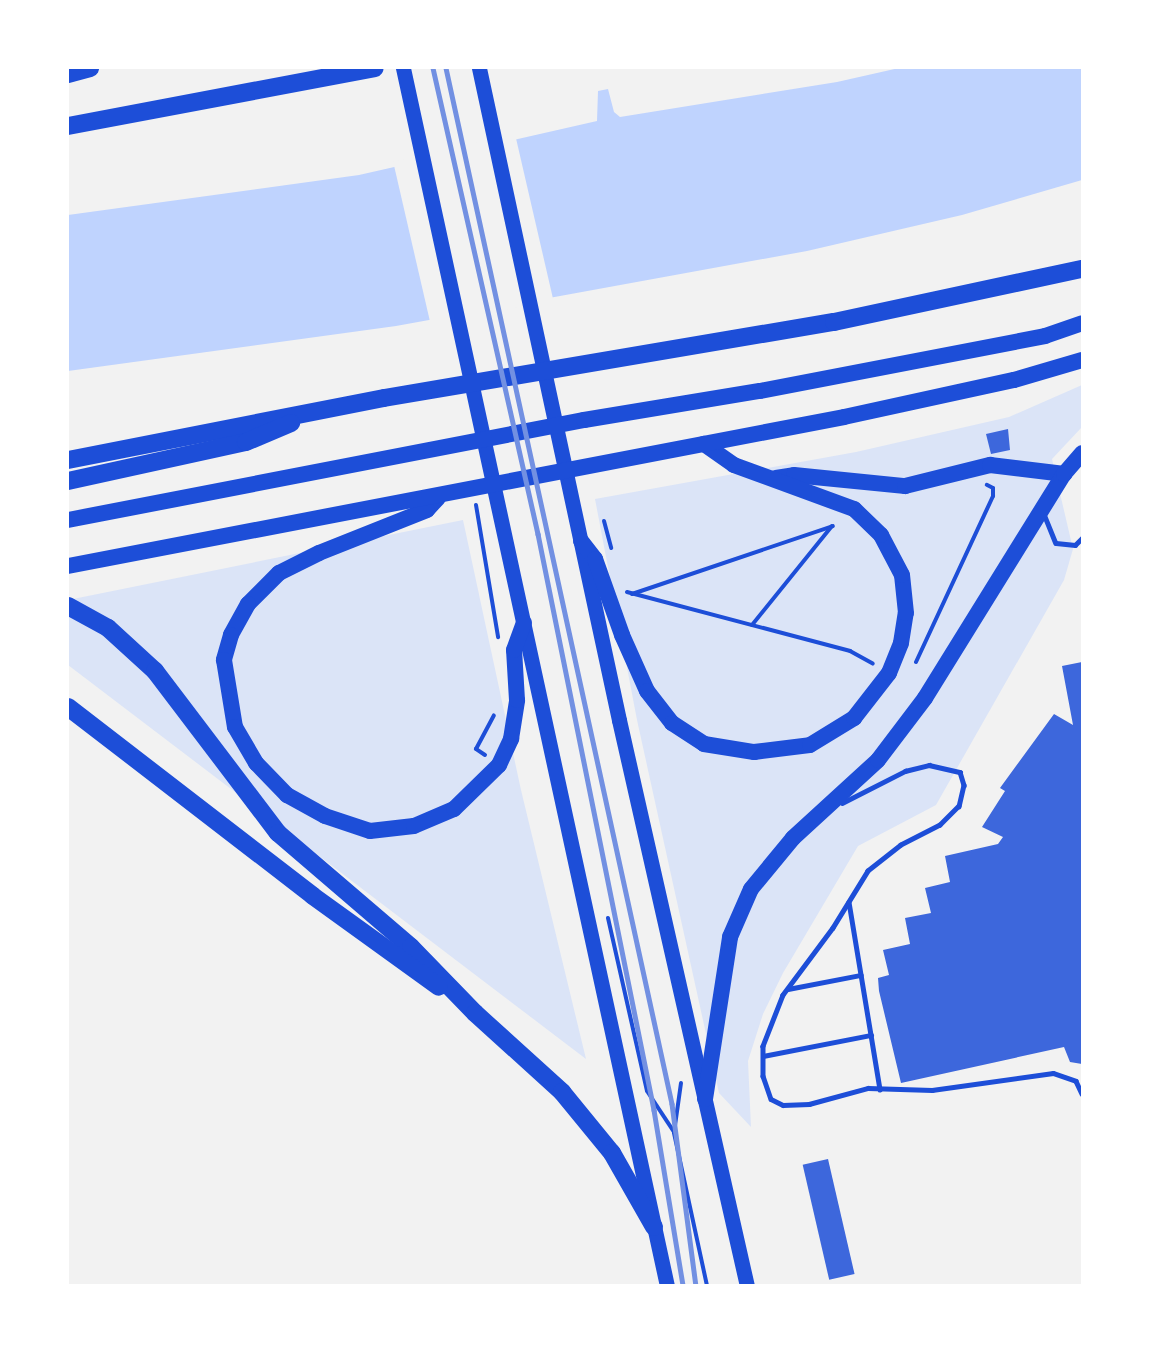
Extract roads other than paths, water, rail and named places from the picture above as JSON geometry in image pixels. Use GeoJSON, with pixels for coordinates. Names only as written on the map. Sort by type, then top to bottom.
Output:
{"type":"FeatureCollection","features":[{"type":"Feature","properties":{"kind":"highway"},"geometry":{"type":"LineString","coordinates":[[68,74],[90,68]]}},
{"type":"Feature","properties":{"kind":"highway"},"geometry":{"type":"LineString","coordinates":[[68,126],[375,68]]}},
{"type":"Feature","properties":{"kind":"highway"},"geometry":{"type":"LineString","coordinates":[[68,460],[574,364],[834,322],[1083,269]]}},
{"type":"Feature","properties":{"kind":"highway"},"geometry":{"type":"LineString","coordinates":[[68,520],[584,420],[771,389],[1045,336],[1083,323]]}},
{"type":"Feature","properties":{"kind":"highway"},"geometry":{"type":"LineString","coordinates":[[68,566],[440,497],[704,444],[1014,380],[1083,360]]}},
{"type":"Feature","properties":{"kind":"highway"},"geometry":{"type":"LineString","coordinates":[[68,481],[246,442],[281,430],[305,414]]}},
{"type":"Feature","properties":{"kind":"highway"},"geometry":{"type":"LineString","coordinates":[[579,533],[595,559],[622,635],[647,691],[672,723],[704,744],[754,752],[810,746],[854,718],[889,673],[901,643],[906,613],[902,575],[881,535],[854,509],[734,465],[704,444]]}},
{"type":"Feature","properties":{"kind":"highway"},"geometry":{"type":"LineString","coordinates":[[705,1098],[722,974],[739,910],[772,860],[878,760],[925,698],[1064,474],[1083,453]]}},
{"type":"Feature","properties":{"kind":"highway"},"geometry":{"type":"LineString","coordinates":[[772,479],[794,475],[905,486],[990,465],[1064,474]]}},
{"type":"Feature","properties":{"kind":"highway"},"geometry":{"type":"LineString","coordinates":[[440,497],[427,510],[319,553],[279,573],[248,604],[231,635],[224,660],[235,727],[256,763],[287,795],[325,816],[370,831],[414,826],[454,809],[499,765],[511,740],[517,700],[514,650],[524,624]]}},
{"type":"Feature","properties":{"kind":"highway"},"geometry":{"type":"LineString","coordinates":[[68,606],[108,628],[155,671],[271,825],[411,947],[475,1013],[575,1107],[612,1153],[654,1227]]}},
{"type":"Feature","properties":{"kind":"highway"},"geometry":{"type":"LineString","coordinates":[[68,706],[313,896],[475,1013]]}},
{"type":"Feature","properties":{"kind":"main road"},"geometry":{"type":"LineString","coordinates":[[403,68],[509,544],[524,624],[667,1286]]}},
{"type":"Feature","properties":{"kind":"main road"},"geometry":{"type":"LineString","coordinates":[[479,68],[579,533],[747,1286]]}},
{"type":"Feature","properties":{"kind":"lane"},"geometry":{"type":"LineString","coordinates":[[1043,507],[1056,543],[1075,545],[1083,538]]}},
{"type":"Feature","properties":{"kind":"lane"},"geometry":{"type":"LineString","coordinates":[[821,813],[905,771],[929,765],[960,772],[964,785],[959,806],[940,825],[901,845],[868,871],[788,989],[763,1046],[765,1089],[771,1099],[783,1105],[880,1089],[933,1090],[1053,1073],[1076,1081],[1083,1094]]}},
{"type":"Feature","properties":{"kind":"lane"},"geometry":{"type":"LineString","coordinates":[[849,902],[880,1089]]}},
{"type":"Feature","properties":{"kind":"lane"},"geometry":{"type":"LineString","coordinates":[[788,989],[861,975]]}},
{"type":"Feature","properties":{"kind":"lane"},"geometry":{"type":"LineString","coordinates":[[763,1056],[871,1035]]}},
{"type":"Feature","properties":{"kind":"water"},"geometry":{"type":"Polygon","coordinates":[[[899,68],[1082,68],[1082,180],[962,215],[807,251],[396,326],[68,371],[68,215],[359,175],[597,121],[598,91],[608,89],[614,112],[620,117],[837,82],[899,68]]]}},
{"type":"Feature","properties":{"kind":"railway"},"geometry":{"type":"LineString","coordinates":[[433,68],[538,534],[654,1110],[683,1286]]}},
{"type":"Feature","properties":{"kind":"railway"},"geometry":{"type":"LineString","coordinates":[[446,68],[672,1104],[696,1286]]}}]}
